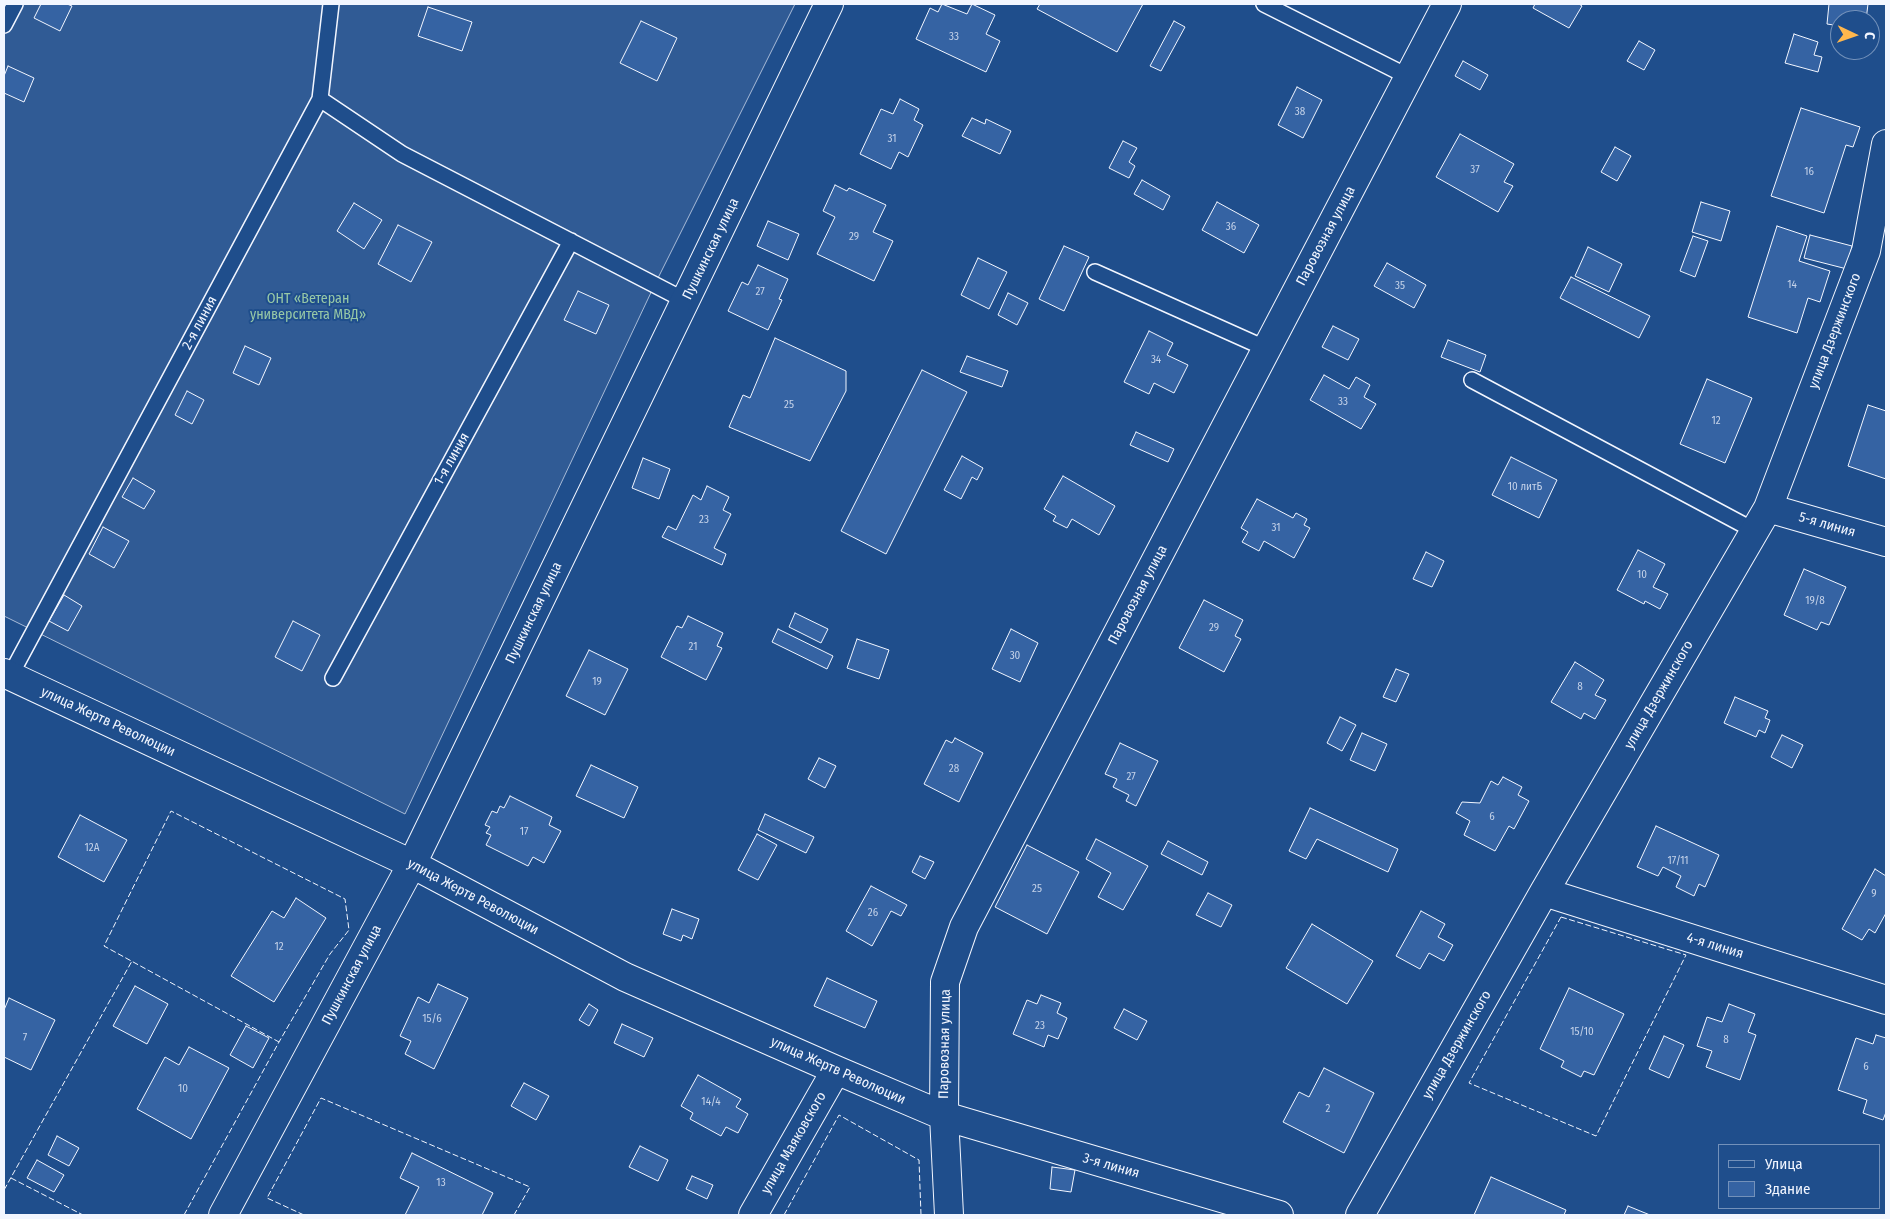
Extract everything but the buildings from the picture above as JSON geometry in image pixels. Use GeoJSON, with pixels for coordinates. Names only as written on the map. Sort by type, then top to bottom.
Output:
{"type":"FeatureCollection","features":[{"type":"Feature","properties":{"kind":"street","name":"Пушкинская улица"},"geometry":{"type":"LineString","coordinates":[[223,1215],[412,864],[830,4]]}},
{"type":"Feature","properties":{"kind":"street","name":"Паровозная улица"},"geometry":{"type":"LineString","coordinates":[[949,1215],[944,1116],[945,982],[964,927],[1446,4]]}},
{"type":"Feature","properties":{"kind":"street","name":"улица Дзержинского"},"geometry":{"type":"LineString","coordinates":[[1360,1215],[1544,892],[1768,508],[1866,251],[1886,144]]}},
{"type":"Feature","properties":{"kind":"street","name":"5-я линия"},"geometry":{"type":"LineString","coordinates":[[1768,508],[1886,542]]}},
{"type":"Feature","properties":{"kind":"street","name":"улица Жертв Революции"},"geometry":{"type":"LineString","coordinates":[[7,674],[412,864],[625,976],[944,1116]]}},
{"type":"Feature","properties":{"kind":"street","name":"4-я линия"},"geometry":{"type":"LineString","coordinates":[[1544,892],[1886,1000]]}},
{"type":"Feature","properties":{"kind":"street","name":"улица Маяковского"},"geometry":{"type":"LineString","coordinates":[[753,1215],[836,1070]]}},
{"type":"Feature","properties":{"kind":"street","name":"3-я линия"},"geometry":{"type":"LineString","coordinates":[[944,1116],[1279,1215]]}},
{"type":"Feature","properties":{"kind":"lane"},"geometry":{"type":"LineString","coordinates":[[4,25],[15,4]]}},
{"type":"Feature","properties":{"kind":"lane","name":"2-я линия"},"geometry":{"type":"LineString","coordinates":[[7,674],[34,631],[320,98],[331,4]]}},
{"type":"Feature","properties":{"kind":"lane"},"geometry":{"type":"LineString","coordinates":[[1264,4],[1409,78]]}},
{"type":"Feature","properties":{"kind":"lane"},"geometry":{"type":"LineString","coordinates":[[320,98],[402,154],[686,300]]}},
{"type":"Feature","properties":{"kind":"lane","name":"1-я линия"},"geometry":{"type":"LineString","coordinates":[[333,678],[571,241]]}},
{"type":"Feature","properties":{"kind":"lane"},"geometry":{"type":"LineString","coordinates":[[1096,272],[1267,349]]}},
{"type":"Feature","properties":{"kind":"lane"},"geometry":{"type":"LineString","coordinates":[[1472,380],[1755,531]]}},
{"type":"Feature","properties":{"kind":"shaded area","name":"ОНТ «Ветеран университета МВД»"},"geometry":{"type":"Polygon","coordinates":[[[4,4],[795,4],[655,284],[405,814],[4,616],[4,4]]]}},
{"type":"Feature","properties":{"kind":"fence"},"geometry":{"type":"LineString","coordinates":[[184,1215],[279,1042],[330,954],[349,930],[345,899],[171,811],[104,946],[279,1042]]}},
{"type":"Feature","properties":{"kind":"fence"},"geometry":{"type":"LineString","coordinates":[[1561,917],[1686,955],[1596,1136],[1469,1083],[1561,917]]}},
{"type":"Feature","properties":{"kind":"fence"},"geometry":{"type":"LineString","coordinates":[[4,1190],[132,961]]}},
{"type":"Feature","properties":{"kind":"fence"},"geometry":{"type":"LineString","coordinates":[[304,1215],[267,1198],[321,1098],[530,1187],[514,1215]]}},
{"type":"Feature","properties":{"kind":"fence"},"geometry":{"type":"LineString","coordinates":[[784,1215],[839,1115],[919,1160],[921,1215]]}},
{"type":"Feature","properties":{"kind":"fence"},"geometry":{"type":"LineString","coordinates":[[11,1178],[83,1215]]}}]}
